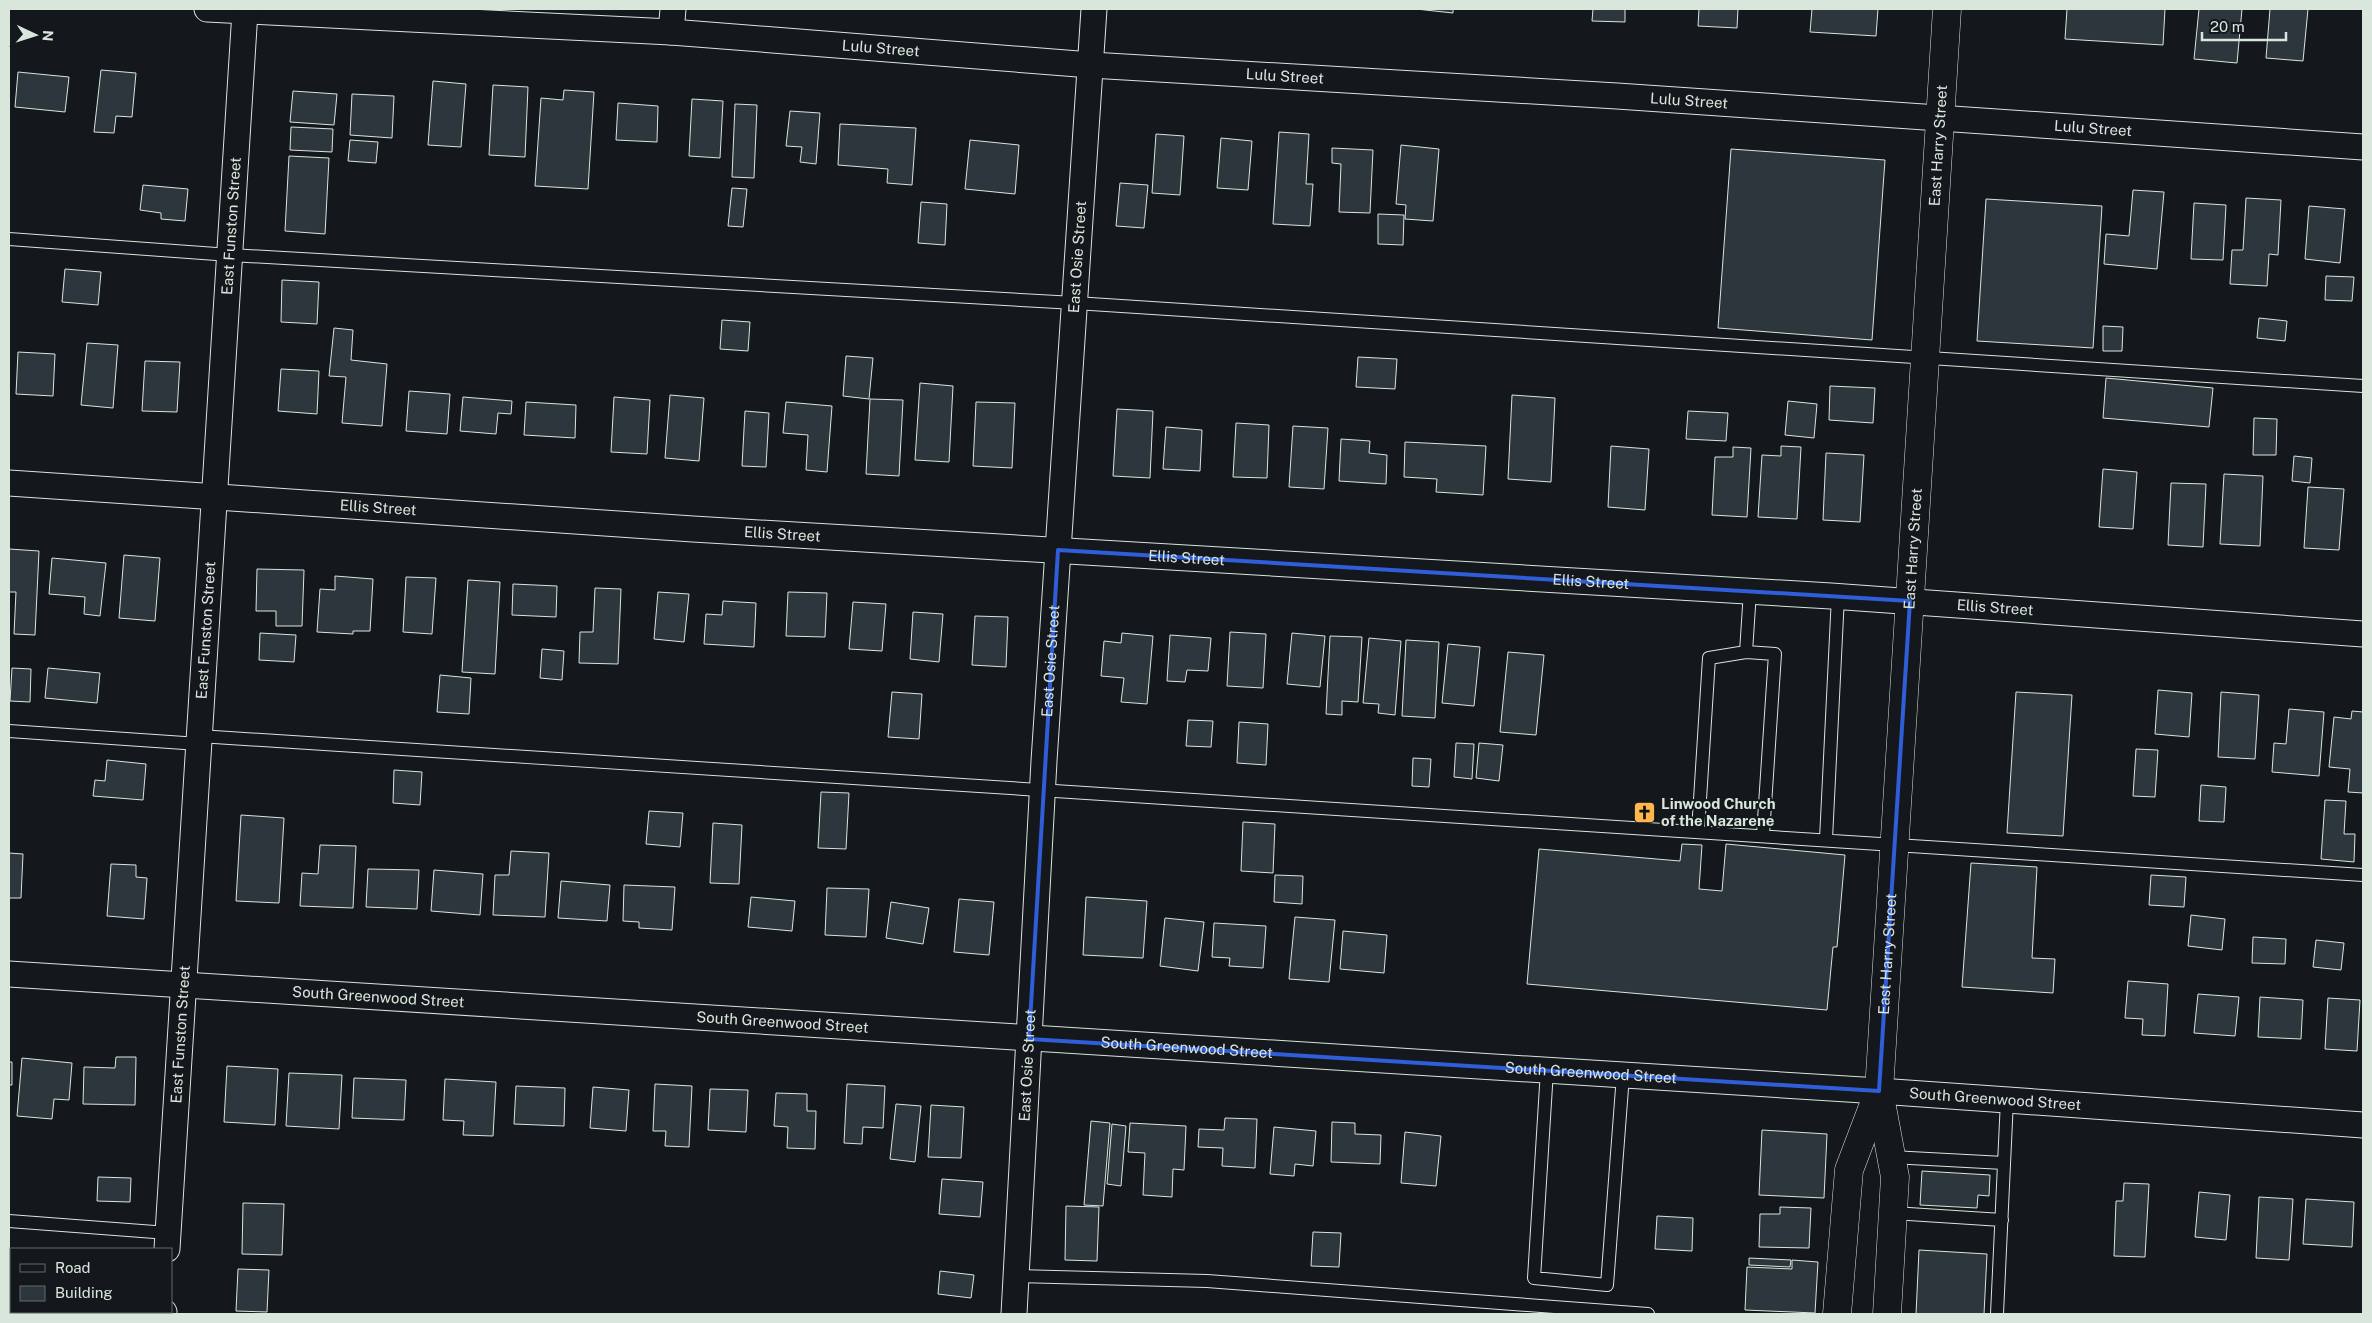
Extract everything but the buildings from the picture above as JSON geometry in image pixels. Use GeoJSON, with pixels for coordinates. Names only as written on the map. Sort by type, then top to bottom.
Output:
{"type":"FeatureCollection","features":[{"type":"Feature","properties":{"kind":"main road","name":"East Harry Street"},"geometry":{"type":"LineString","coordinates":[[1887,1314],[1895,1177],[1879,1090],[1946,9]]}},
{"type":"Feature","properties":{"kind":"main road","name":"East Harry Street"},"geometry":{"type":"LineString","coordinates":[[1837,1314],[1849,1170],[1879,1090]]}},
{"type":"Feature","properties":{"kind":"street","name":"Lulu Street"},"geometry":{"type":"LineString","coordinates":[[207,9],[672,20],[1090,64],[2363,147]]}},
{"type":"Feature","properties":{"kind":"street","name":"East Osie Street"},"geometry":{"type":"LineString","coordinates":[[1014,1314],[1043,789],[1094,9]]}},
{"type":"Feature","properties":{"kind":"street","name":"East Funston Street"},"geometry":{"type":"LineString","coordinates":[[168,1241],[246,11]]}},
{"type":"Feature","properties":{"kind":"street","name":"Ellis Street"},"geometry":{"type":"LineString","coordinates":[[9,483],[1058,550],[1838,596],[2363,634]]}},
{"type":"Feature","properties":{"kind":"street","name":"South Greenwood Street"},"geometry":{"type":"LineString","coordinates":[[9,974],[1029,1039],[1879,1090],[2363,1125]]}},
{"type":"Feature","properties":{"kind":"lane"},"geometry":{"type":"LineString","coordinates":[[9,239],[230,255],[1075,303],[2363,386]]}},
{"type":"Feature","properties":{"kind":"lane"},"geometry":{"type":"LineString","coordinates":[[1746,652],[1750,591]]}},
{"type":"Feature","properties":{"kind":"lane"},"geometry":{"type":"LineString","coordinates":[[1826,839],[1838,596]]}},
{"type":"Feature","properties":{"kind":"lane"},"geometry":{"type":"LineString","coordinates":[[1698,831],[1709,658],[1746,652],[1775,654],[1763,835]]}},
{"type":"Feature","properties":{"kind":"lane"},"geometry":{"type":"LineString","coordinates":[[9,731],[199,740],[1043,789],[2363,875]]}},
{"type":"Feature","properties":{"kind":"lane"},"geometry":{"type":"LineString","coordinates":[[1547,1070],[1534,1278],[1607,1284],[1623,1075]]}},
{"type":"Feature","properties":{"kind":"lane"},"geometry":{"type":"LineString","coordinates":[[1998,1314],[2007,1100]]}},
{"type":"Feature","properties":{"kind":"lane"},"geometry":{"type":"LineString","coordinates":[[1891,1157],[2004,1163]]}},
{"type":"Feature","properties":{"kind":"lane"},"geometry":{"type":"LineString","coordinates":[[1893,1214],[2002,1220]]}},
{"type":"Feature","properties":{"kind":"lane"},"geometry":{"type":"LineString","coordinates":[[9,1221],[168,1241]]}},
{"type":"Feature","properties":{"kind":"lane"},"geometry":{"type":"LineString","coordinates":[[1017,1276],[1207,1281],[1648,1314]]}},
{"type":"Feature","properties":{"kind":"highlighted area"},"geometry":{"type":"Polygon","coordinates":[[[1058,550],[1910,601],[1879,1091],[1029,1039],[1058,550]]]}},
{"type":"Feature","properties":{"kind":"place","name":"Linwood Church of the Nazarene"},"geometry":{"type":"Point","coordinates":[1645,813]}}]}
